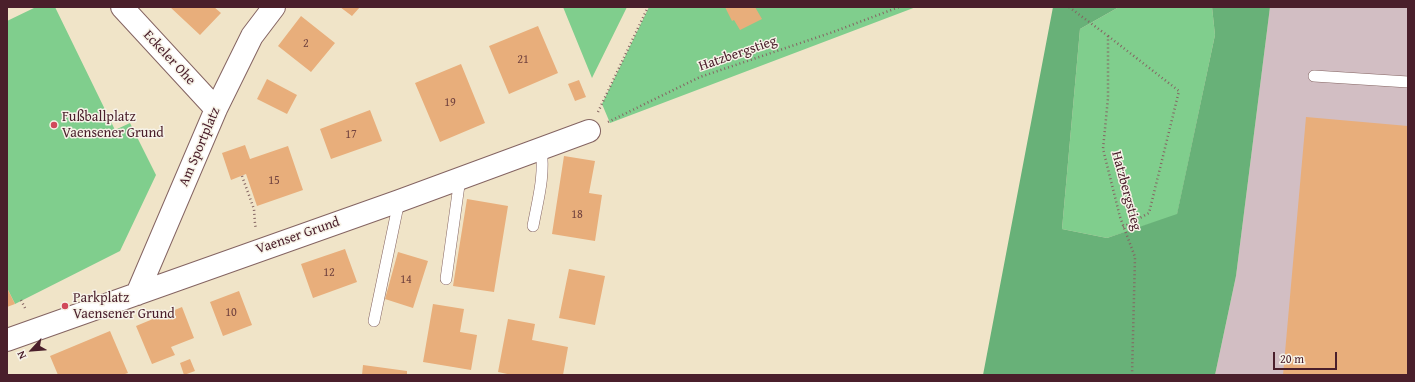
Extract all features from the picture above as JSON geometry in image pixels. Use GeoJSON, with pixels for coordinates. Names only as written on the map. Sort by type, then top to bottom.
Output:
{"type":"FeatureCollection","features":[{"type":"Feature","properties":{"kind":"street","name":"Eckeler Ohe"},"geometry":{"type":"LineString","coordinates":[[122,7],[216,109]]}},
{"type":"Feature","properties":{"kind":"street","name":"Am Sportplatz"},"geometry":{"type":"LineString","coordinates":[[137,294],[216,109],[252,36],[274,7]]}},
{"type":"Feature","properties":{"kind":"street","name":"Vaenser Grund"},"geometry":{"type":"LineString","coordinates":[[7,340],[399,201],[589,130]]}},
{"type":"Feature","properties":{"kind":"lane"},"geometry":{"type":"LineString","coordinates":[[1314,76],[1408,82]]}},
{"type":"Feature","properties":{"kind":"lane"},"geometry":{"type":"LineString","coordinates":[[533,226],[541,188],[543,163],[541,148]]}},
{"type":"Feature","properties":{"kind":"lane"},"geometry":{"type":"LineString","coordinates":[[446,279],[460,178]]}},
{"type":"Feature","properties":{"kind":"lane"},"geometry":{"type":"LineString","coordinates":[[374,321],[399,201]]}},
{"type":"Feature","properties":{"kind":"path"},"geometry":{"type":"LineString","coordinates":[[589,130],[648,7]]}},
{"type":"Feature","properties":{"kind":"path","name":"Hatzbergstieg"},"geometry":{"type":"LineString","coordinates":[[589,130],[700,77],[833,32],[899,7]]}},
{"type":"Feature","properties":{"kind":"path"},"geometry":{"type":"LineString","coordinates":[[1069,7],[1179,90],[1149,213],[1123,227]]}},
{"type":"Feature","properties":{"kind":"path","name":"Hatzbergstieg"},"geometry":{"type":"LineString","coordinates":[[1108,36],[1108,98],[1104,148],[1120,217],[1135,257],[1132,375]]}},
{"type":"Feature","properties":{"kind":"path"},"geometry":{"type":"LineString","coordinates":[[242,176],[254,209],[254,224],[263,249]]}},
{"type":"Feature","properties":{"kind":"shaded area"},"geometry":{"type":"Polygon","coordinates":[[[1270,7],[1408,7],[1408,375],[1215,375],[1236,276],[1270,7]]]}},
{"type":"Feature","properties":{"kind":"green space","name":"Fußballplatz Vaensener Grund"},"geometry":{"type":"Polygon","coordinates":[[[36,7],[55,7],[115,130],[130,123],[156,175],[120,251],[15,304],[7,288],[7,21],[36,7]]]}},
{"type":"Feature","properties":{"kind":"green space"},"geometry":{"type":"Polygon","coordinates":[[[563,7],[627,7],[592,78],[563,7]]]}},
{"type":"Feature","properties":{"kind":"green space"},"geometry":{"type":"Polygon","coordinates":[[[649,7],[916,7],[610,123],[602,104],[649,7]]]}},
{"type":"Feature","properties":{"kind":"green space"},"geometry":{"type":"Polygon","coordinates":[[[1053,7],[1119,7],[1080,29],[1062,229],[1107,238],[1177,214],[1215,35],[1212,7],[1270,7],[1236,276],[1215,375],[983,375],[1053,7]]]}},
{"type":"Feature","properties":{"kind":"green space"},"geometry":{"type":"Polygon","coordinates":[[[1119,7],[1212,7],[1215,35],[1177,215],[1107,238],[1062,229],[1080,29],[1119,7]]]}},
{"type":"Feature","properties":{"kind":"building"},"geometry":{"type":"Polygon","coordinates":[[[170,7],[214,7],[221,13],[200,35],[170,7]]]}},
{"type":"Feature","properties":{"kind":"building"},"geometry":{"type":"Polygon","coordinates":[[[340,7],[360,7],[352,16],[340,7]]]}},
{"type":"Feature","properties":{"kind":"building"},"geometry":{"type":"Polygon","coordinates":[[[725,7],[755,7],[762,19],[740,30],[734,20],[732,21],[725,7]]]}},
{"type":"Feature","properties":{"kind":"building"},"geometry":{"type":"Polygon","coordinates":[[[301,16],[335,43],[311,72],[278,46],[301,16]]]}},
{"type":"Feature","properties":{"kind":"building"},"geometry":{"type":"Polygon","coordinates":[[[538,26],[558,73],[509,94],[489,46],[538,26]]]}},
{"type":"Feature","properties":{"kind":"building"},"geometry":{"type":"Polygon","coordinates":[[[461,64],[485,123],[440,142],[415,83],[461,64]]]}},
{"type":"Feature","properties":{"kind":"building"},"geometry":{"type":"Polygon","coordinates":[[[267,79],[297,95],[287,114],[257,99],[267,79]]]}},
{"type":"Feature","properties":{"kind":"building"},"geometry":{"type":"Polygon","coordinates":[[[579,80],[586,97],[575,101],[568,84],[579,80]]]}},
{"type":"Feature","properties":{"kind":"building"},"geometry":{"type":"Polygon","coordinates":[[[370,110],[382,141],[331,159],[320,129],[370,110]]]}},
{"type":"Feature","properties":{"kind":"building"},"geometry":{"type":"Polygon","coordinates":[[[1306,117],[1408,126],[1408,375],[1283,375],[1306,117]]]}},
{"type":"Feature","properties":{"kind":"building"},"geometry":{"type":"Polygon","coordinates":[[[245,145],[250,159],[288,146],[303,190],[257,206],[246,174],[231,180],[222,153],[245,145]]]}},
{"type":"Feature","properties":{"kind":"building"},"geometry":{"type":"Polygon","coordinates":[[[564,156],[595,161],[589,193],[602,195],[595,241],[552,234],[564,156]]]}},
{"type":"Feature","properties":{"kind":"building"},"geometry":{"type":"Polygon","coordinates":[[[467,199],[508,206],[494,292],[453,286],[467,199]]]}},
{"type":"Feature","properties":{"kind":"building"},"geometry":{"type":"Polygon","coordinates":[[[345,249],[357,282],[313,298],[301,264],[345,249]]]}},
{"type":"Feature","properties":{"kind":"building"},"geometry":{"type":"Polygon","coordinates":[[[398,252],[428,261],[413,308],[385,299],[398,252]]]}},
{"type":"Feature","properties":{"kind":"building"},"geometry":{"type":"Polygon","coordinates":[[[569,269],[605,276],[595,325],[559,318],[569,269]]]}},
{"type":"Feature","properties":{"kind":"building"},"geometry":{"type":"Polygon","coordinates":[[[7,288],[15,304],[7,307],[7,288]]]}},
{"type":"Feature","properties":{"kind":"building"},"geometry":{"type":"Polygon","coordinates":[[[239,291],[252,325],[223,336],[210,302],[239,291]]]}},
{"type":"Feature","properties":{"kind":"building"},"geometry":{"type":"Polygon","coordinates":[[[433,304],[464,309],[460,332],[477,335],[471,370],[423,362],[433,304]]]}},
{"type":"Feature","properties":{"kind":"building"},"geometry":{"type":"Polygon","coordinates":[[[182,307],[194,338],[171,347],[175,355],[152,364],[136,326],[182,307]]]}},
{"type":"Feature","properties":{"kind":"building"},"geometry":{"type":"Polygon","coordinates":[[[508,319],[535,324],[532,340],[568,347],[563,375],[512,375],[498,372],[508,319]]]}},
{"type":"Feature","properties":{"kind":"building"},"geometry":{"type":"Polygon","coordinates":[[[110,331],[128,373],[122,375],[58,375],[50,356],[110,331]]]}},
{"type":"Feature","properties":{"kind":"building"},"geometry":{"type":"Polygon","coordinates":[[[190,359],[195,371],[184,375],[180,363],[190,359]]]}},
{"type":"Feature","properties":{"kind":"building"},"geometry":{"type":"Polygon","coordinates":[[[363,365],[407,371],[407,375],[362,375],[363,365]]]}},
{"type":"Feature","properties":{"kind":"place","name":"Fußballplatz Vaensener Grund"},"geometry":{"type":"Point","coordinates":[54,125]}},
{"type":"Feature","properties":{"kind":"place","name":"Parkplatz Vaensener Grund"},"geometry":{"type":"Point","coordinates":[65,306]}}]}
